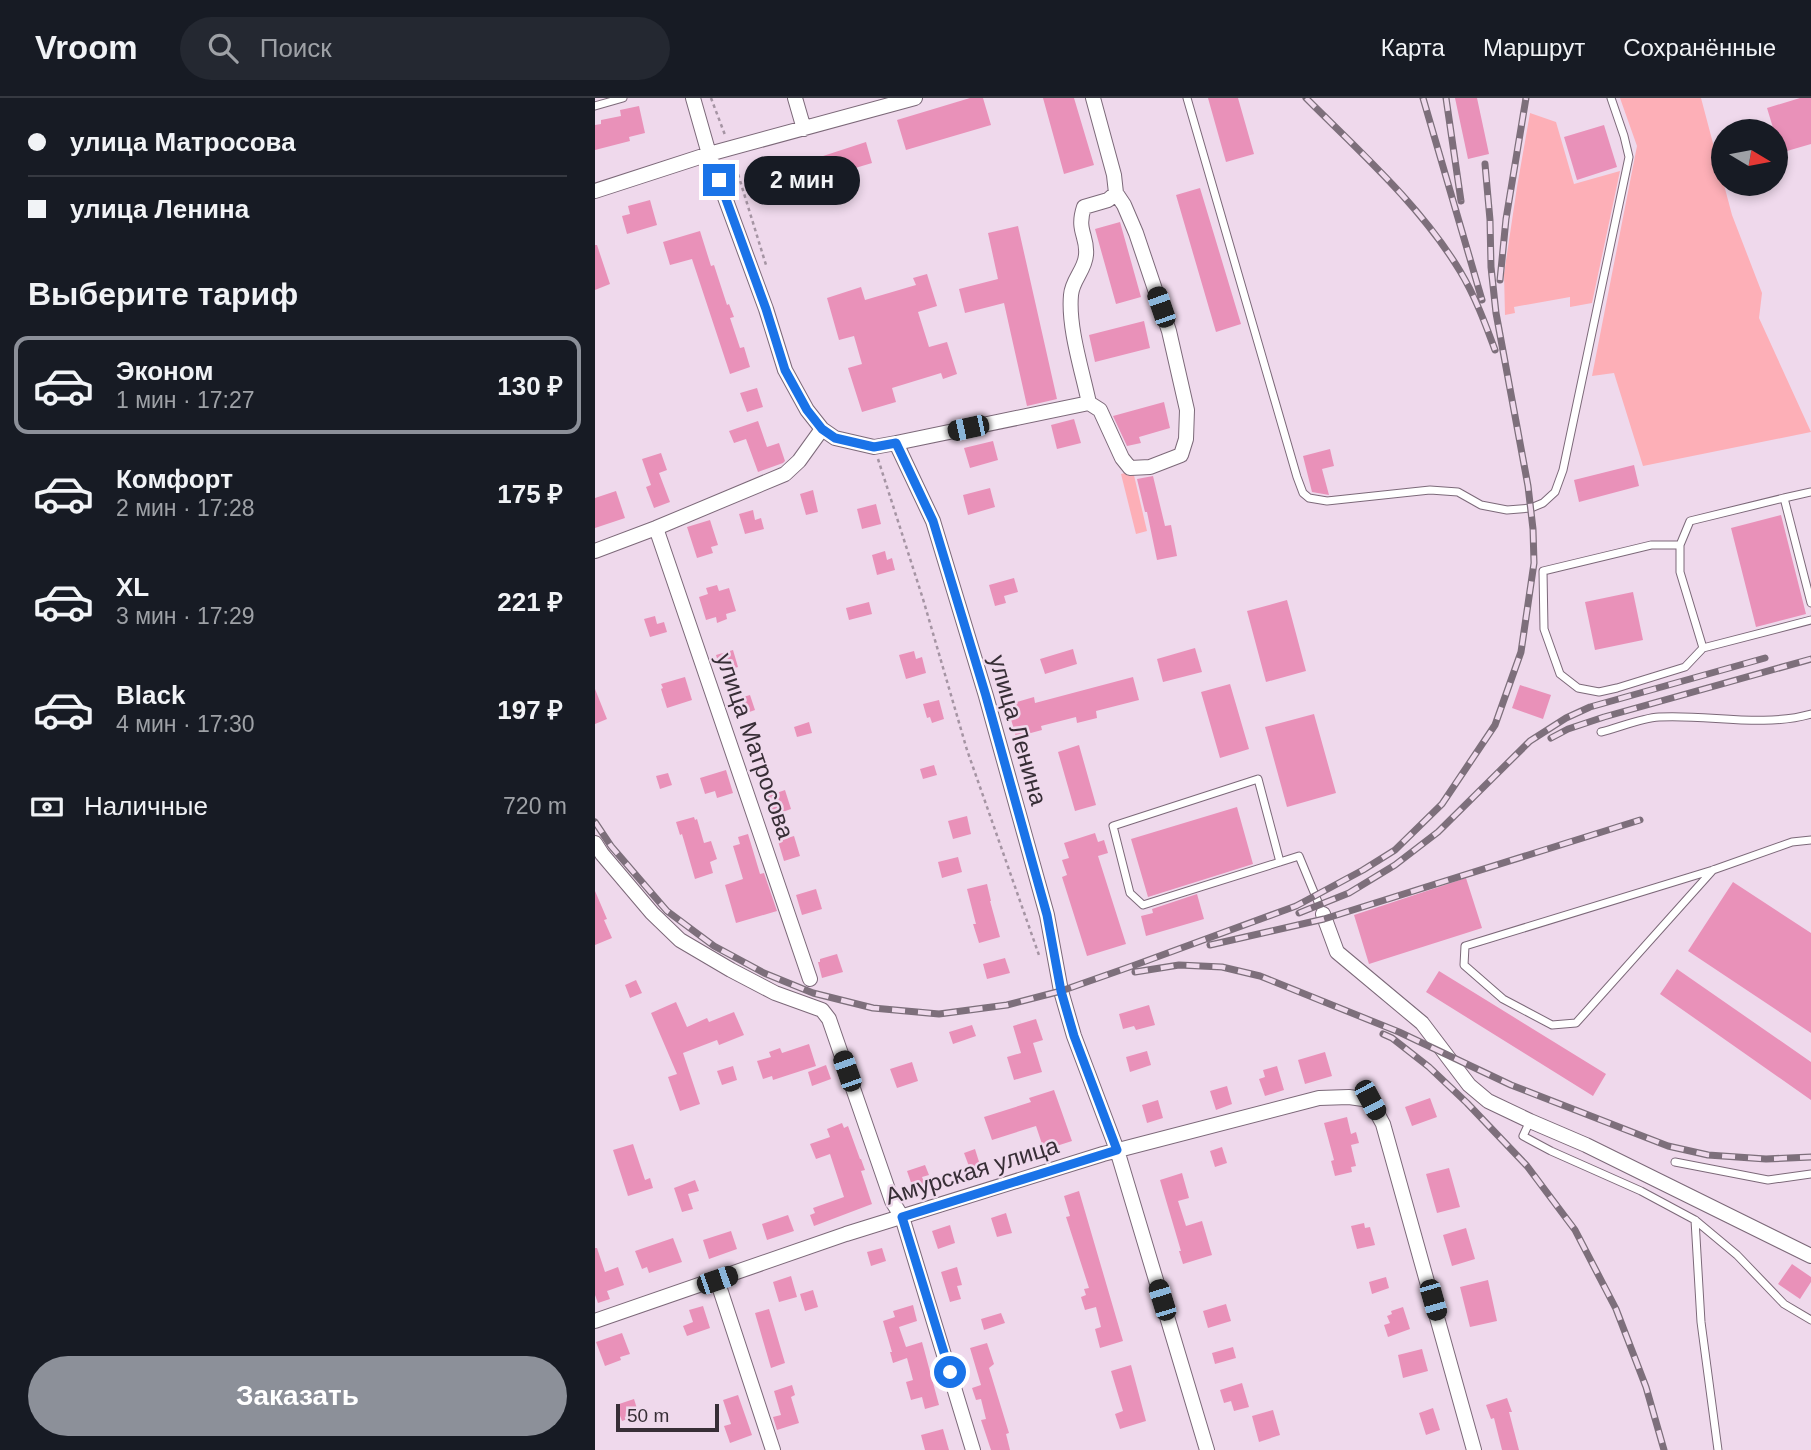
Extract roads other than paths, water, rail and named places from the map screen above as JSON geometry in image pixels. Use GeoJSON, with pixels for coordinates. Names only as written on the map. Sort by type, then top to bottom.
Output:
{"type":"FeatureCollection","features":[{"type":"Feature","properties":{"kind":"street"},"geometry":{"type":"LineString","coordinates":[[693,98],[709,153],[766,309],[785,370],[807,410],[822,429],[835,438],[874,447],[1089,403],[1100,410],[1122,458],[1130,468],[1150,467],[1181,455],[1186,439],[1187,410],[1169,331],[1136,233],[1116,193],[1114,175],[1093,98]]}},
{"type":"Feature","properties":{"kind":"street"},"geometry":{"type":"LineString","coordinates":[[795,98],[804,129]]}},
{"type":"Feature","properties":{"kind":"street"},"geometry":{"type":"LineString","coordinates":[[595,191],[709,153],[804,129],[883,102],[915,98]]}},
{"type":"Feature","properties":{"kind":"street"},"geometry":{"type":"LineString","coordinates":[[1089,403],[1070,315],[1071,291],[1084,267],[1087,251],[1079,220],[1084,207],[1108,200],[1116,193]]}},
{"type":"Feature","properties":{"kind":"street"},"geometry":{"type":"LineString","coordinates":[[595,551],[785,474],[799,461],[822,429]]}},
{"type":"Feature","properties":{"kind":"street","name":"улица Ленина"},"geometry":{"type":"LineString","coordinates":[[896,443],[933,521],[986,696],[1047,915],[1061,991],[1074,1036],[1117,1150],[1207,1450]]}},
{"type":"Feature","properties":{"kind":"street","name":"улица Матросова"},"geometry":{"type":"LineString","coordinates":[[656,528],[810,979]]}},
{"type":"Feature","properties":{"kind":"street"},"geometry":{"type":"LineString","coordinates":[[597,851],[652,914],[680,940],[775,993],[822,1010],[829,1019],[892,1201],[902,1217],[974,1450]]}},
{"type":"Feature","properties":{"kind":"street"},"geometry":{"type":"LineString","coordinates":[[1323,914],[1337,952],[1422,1023],[1469,1084],[1488,1101],[1586,1145],[1811,1256]]}},
{"type":"Feature","properties":{"kind":"street","name":"Амурская улица"},"geometry":{"type":"LineString","coordinates":[[595,1321],[846,1234],[1117,1150],[1319,1098],[1349,1097],[1370,1100],[1383,1124],[1475,1450]]}},
{"type":"Feature","properties":{"kind":"street"},"geometry":{"type":"LineString","coordinates":[[717,1280],[773,1450]]}},
{"type":"Feature","properties":{"kind":"lane"},"geometry":{"type":"LineString","coordinates":[[595,106],[623,98]]}},
{"type":"Feature","properties":{"kind":"lane"},"geometry":{"type":"LineString","coordinates":[[1187,98],[1303,493],[1309,498],[1328,501],[1430,489],[1458,492],[1481,505],[1507,510],[1531,508],[1543,503],[1555,492],[1563,470],[1629,157],[1611,98]]}},
{"type":"Feature","properties":{"kind":"lane"},"geometry":{"type":"LineString","coordinates":[[1703,648],[1681,572],[1680,545],[1689,521],[1811,492]]}},
{"type":"Feature","properties":{"kind":"lane"},"geometry":{"type":"LineString","coordinates":[[1784,498],[1811,603]]}},
{"type":"Feature","properties":{"kind":"lane"},"geometry":{"type":"LineString","coordinates":[[1680,545],[1651,545],[1543,571],[1544,629],[1560,674],[1578,688],[1599,692],[1685,667],[1703,648],[1811,620]]}},
{"type":"Feature","properties":{"kind":"lane"},"geometry":{"type":"LineString","coordinates":[[1601,732],[1657,717],[1745,721],[1811,714]]}},
{"type":"Feature","properties":{"kind":"lane"},"geometry":{"type":"LineString","coordinates":[[1280,862],[1258,779],[1113,826],[1130,893],[1143,905],[1280,862],[1299,856],[1323,914]]}},
{"type":"Feature","properties":{"kind":"lane"},"geometry":{"type":"LineString","coordinates":[[1713,870],[1576,1023],[1552,1026],[1503,999],[1464,965],[1465,946],[1713,870],[1792,842],[1811,840]]}},
{"type":"Feature","properties":{"kind":"lane"},"geometry":{"type":"LineString","coordinates":[[1530,1121],[1523,1136],[1641,1191],[1695,1220],[1737,1255],[1784,1304],[1811,1320]]}},
{"type":"Feature","properties":{"kind":"lane"},"geometry":{"type":"LineString","coordinates":[[1675,1162],[1768,1180],[1811,1174]]}},
{"type":"Feature","properties":{"kind":"lane"},"geometry":{"type":"LineString","coordinates":[[1695,1220],[1701,1322],[1718,1450]]}},
{"type":"Feature","properties":{"kind":"railway"},"geometry":{"type":"LineString","coordinates":[[1306,98],[1388,180],[1427,224],[1460,271],[1495,350]]}},
{"type":"Feature","properties":{"kind":"railway"},"geometry":{"type":"LineString","coordinates":[[1423,98],[1482,300]]}},
{"type":"Feature","properties":{"kind":"railway"},"geometry":{"type":"LineString","coordinates":[[1446,98],[1461,201]]}},
{"type":"Feature","properties":{"kind":"railway"},"geometry":{"type":"LineString","coordinates":[[1500,280],[1506,219],[1526,98]]}},
{"type":"Feature","properties":{"kind":"railway"},"geometry":{"type":"LineString","coordinates":[[595,822],[611,846],[667,911],[714,946],[764,973],[813,993],[873,1008],[939,1014],[1007,1005],[1061,991],[1135,965],[1296,906],[1395,850],[1442,804],[1495,725],[1521,652],[1534,563],[1528,486],[1496,313],[1485,164]]}},
{"type":"Feature","properties":{"kind":"railway"},"geometry":{"type":"LineString","coordinates":[[1299,913],[1349,893],[1395,865],[1438,832],[1530,741],[1566,718],[1590,707],[1765,658]]}},
{"type":"Feature","properties":{"kind":"railway"},"geometry":{"type":"LineString","coordinates":[[1551,738],[1568,729],[1604,717],[1811,659]]}},
{"type":"Feature","properties":{"kind":"railway"},"geometry":{"type":"LineString","coordinates":[[1210,945],[1324,919],[1640,820]]}},
{"type":"Feature","properties":{"kind":"railway"},"geometry":{"type":"LineString","coordinates":[[1135,972],[1179,965],[1222,967],[1260,976],[1399,1032],[1511,1085],[1668,1146],[1708,1155],[1766,1159],[1811,1157]]}},
{"type":"Feature","properties":{"kind":"railway"},"geometry":{"type":"LineString","coordinates":[[1383,1034],[1429,1067],[1467,1103],[1527,1166],[1575,1230],[1616,1309],[1646,1387],[1664,1450]]}}]}
